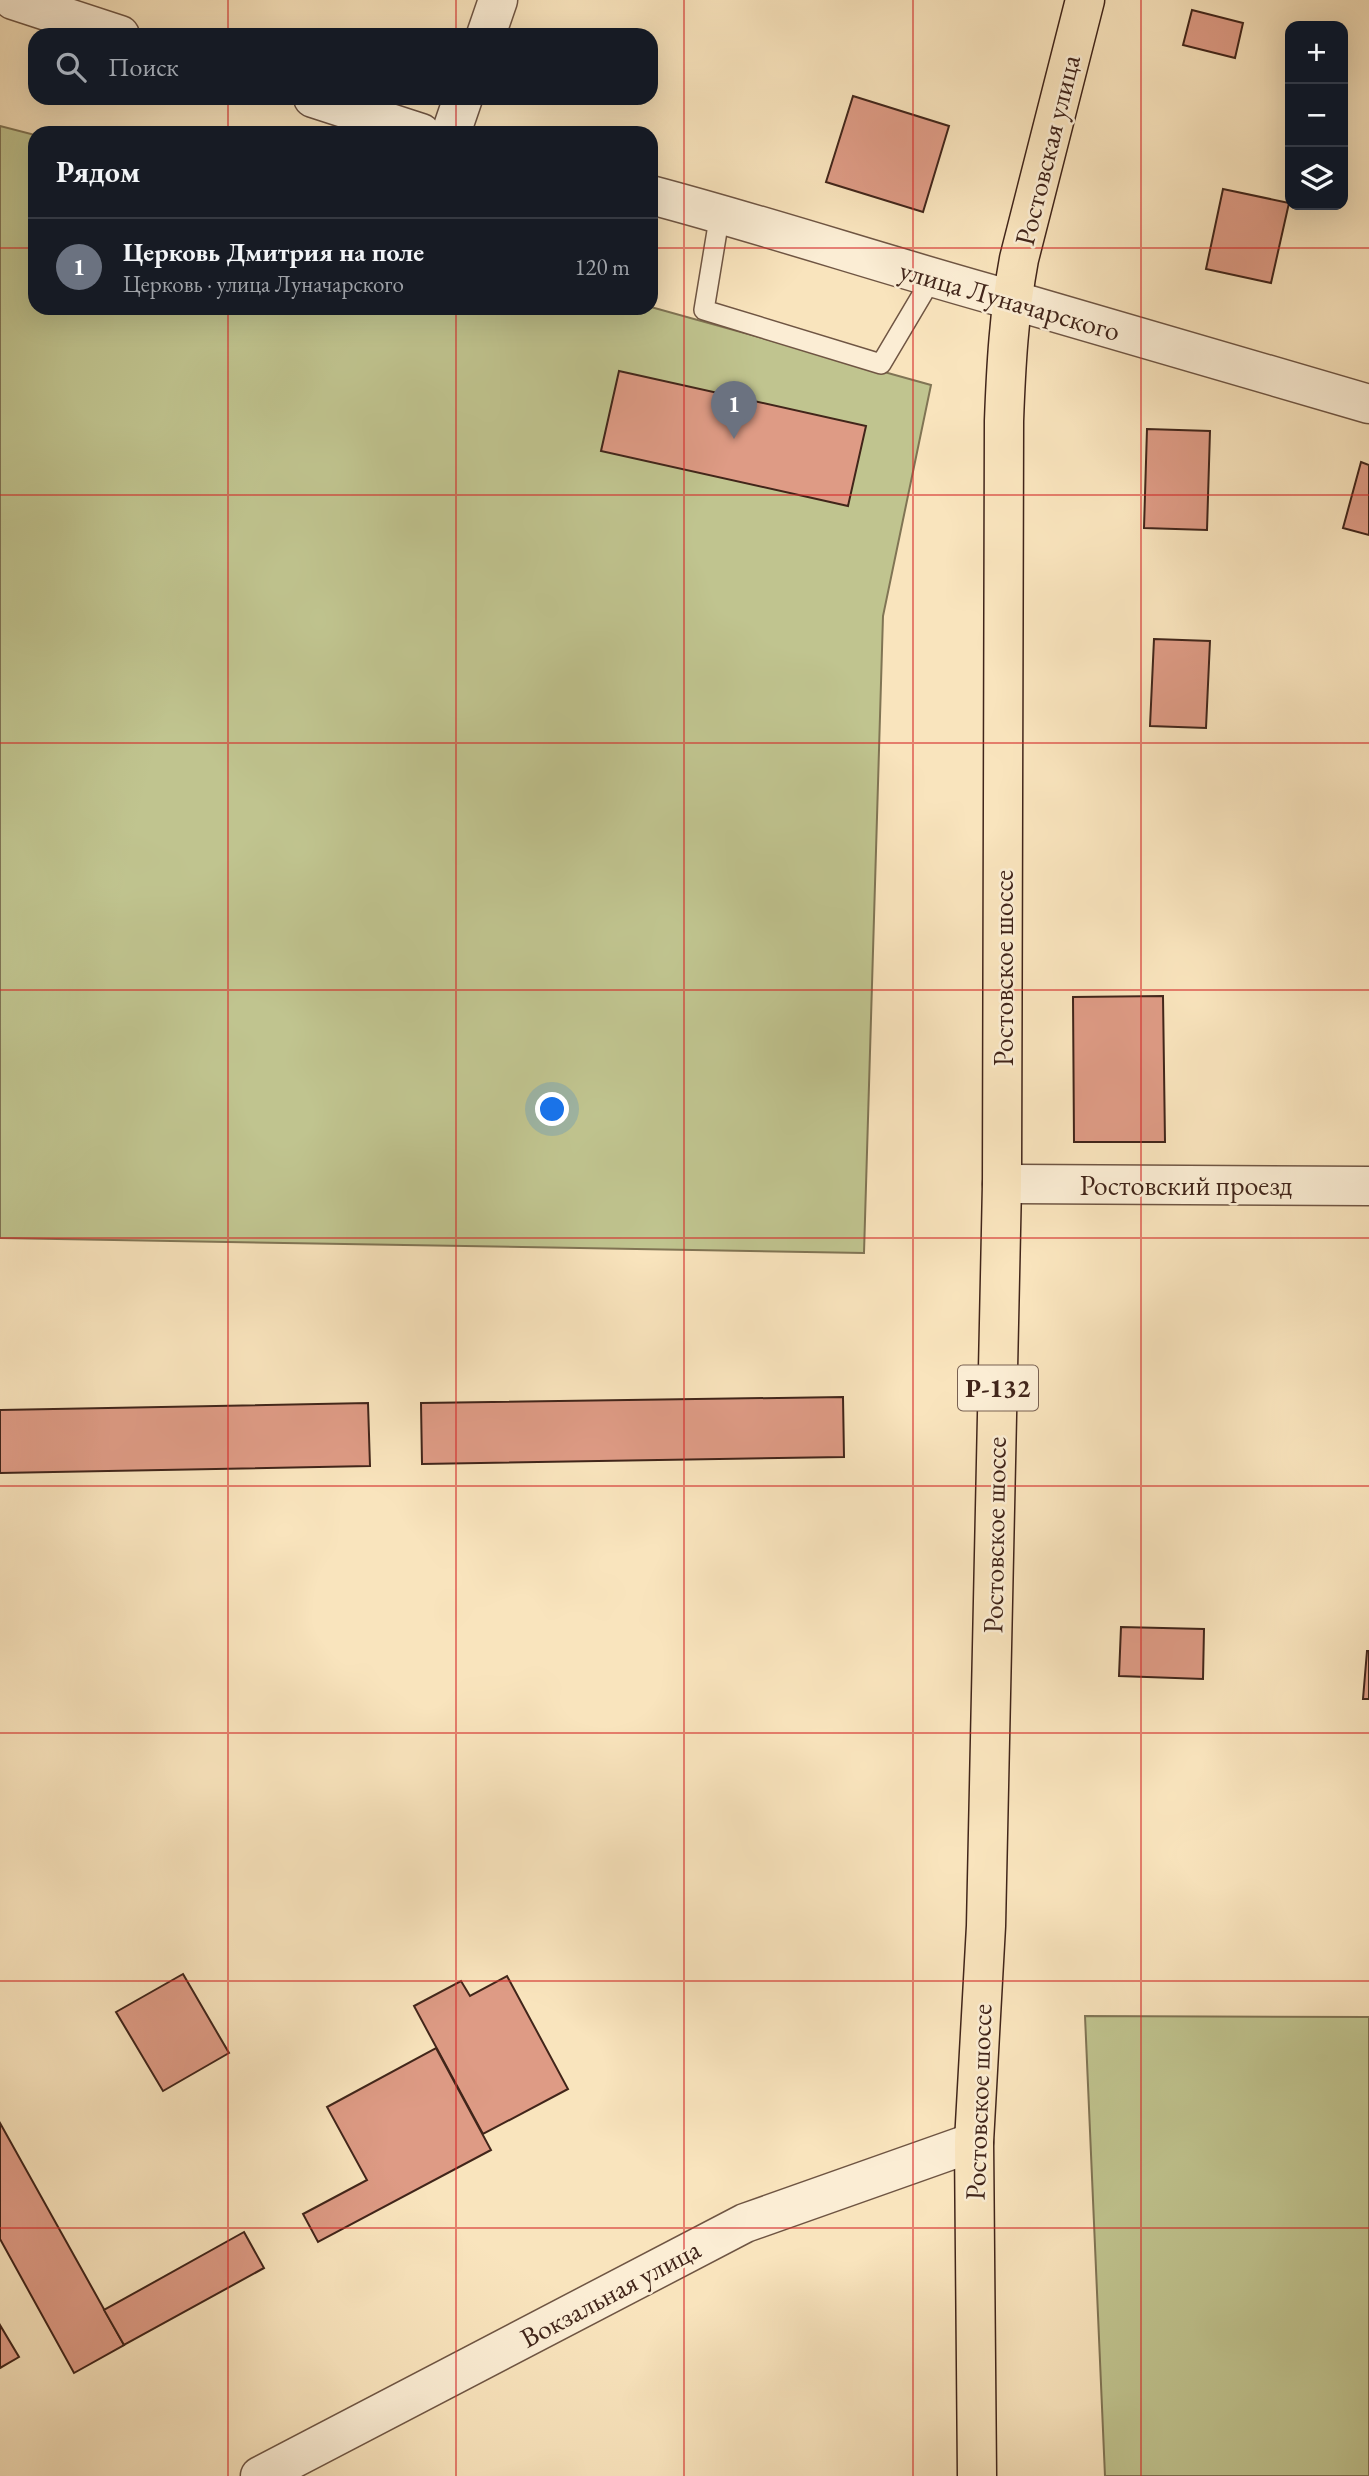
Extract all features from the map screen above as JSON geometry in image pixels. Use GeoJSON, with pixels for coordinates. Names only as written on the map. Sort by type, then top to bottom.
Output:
{"type":"FeatureCollection","features":[{"type":"Feature","properties":{"kind":"main road","name":"Ростовская улица"},"geometry":{"type":"LineString","coordinates":[[1012,300],[1019,259],[1085,0]]}},
{"type":"Feature","properties":{"kind":"main road","name":"Ростовское шоссе"},"geometry":{"type":"LineString","coordinates":[[977,2476],[974,2142],[986,1926],[1002,1184],[1004,421],[1012,300]]}},
{"type":"Feature","properties":{"kind":"street"},"geometry":{"type":"LineString","coordinates":[[13,0],[99,28]]}},
{"type":"Feature","properties":{"kind":"street"},"geometry":{"type":"LineString","coordinates":[[488,28],[498,0]]}},
{"type":"Feature","properties":{"kind":"street"},"geometry":{"type":"LineString","coordinates":[[335,105],[399,126]]}},
{"type":"Feature","properties":{"kind":"street"},"geometry":{"type":"LineString","coordinates":[[453,126],[461,105]]}},
{"type":"Feature","properties":{"kind":"street","name":"улица Луначарского"},"geometry":{"type":"LineString","coordinates":[[658,197],[1369,404]]}},
{"type":"Feature","properties":{"kind":"street","name":"Ростовский проезд"},"geometry":{"type":"LineString","coordinates":[[1002,1184],[1369,1186]]}},
{"type":"Feature","properties":{"kind":"street","name":"Вокзальная улица"},"geometry":{"type":"LineString","coordinates":[[260,2476],[745,2223],[974,2142]]}},
{"type":"Feature","properties":{"kind":"lane"},"geometry":{"type":"LineString","coordinates":[[720,213],[704,310],[881,364],[932,278]]}},
{"type":"Feature","properties":{"kind":"green space"},"geometry":{"type":"Polygon","coordinates":[[[0,126],[28,133],[28,315],[658,315],[658,309],[931,385],[883,616],[864,1253],[0,1238],[0,126]]]}},
{"type":"Feature","properties":{"kind":"green space"},"geometry":{"type":"Polygon","coordinates":[[[1085,2016],[1369,2017],[1369,2476],[1105,2476],[1085,2016]]]}},
{"type":"Feature","properties":{"kind":"building"},"geometry":{"type":"Polygon","coordinates":[[[1192,10],[1243,23],[1235,58],[1183,45],[1192,10]]]}},
{"type":"Feature","properties":{"kind":"building"},"geometry":{"type":"Polygon","coordinates":[[[853,96],[949,126],[923,212],[826,182],[853,96]]]}},
{"type":"Feature","properties":{"kind":"building"},"geometry":{"type":"Polygon","coordinates":[[[1223,189],[1285,202],[1285,210],[1287,210],[1271,283],[1206,269],[1223,189]]]}},
{"type":"Feature","properties":{"kind":"building"},"geometry":{"type":"Polygon","coordinates":[[[619,371],[866,426],[848,506],[601,451],[619,371]]]}},
{"type":"Feature","properties":{"kind":"building"},"geometry":{"type":"Polygon","coordinates":[[[1147,429],[1210,431],[1207,530],[1144,528],[1147,429]]]}},
{"type":"Feature","properties":{"kind":"building"},"geometry":{"type":"Polygon","coordinates":[[[1361,462],[1369,465],[1369,535],[1343,528],[1361,462]]]}},
{"type":"Feature","properties":{"kind":"building"},"geometry":{"type":"Polygon","coordinates":[[[1154,639],[1210,641],[1206,728],[1150,726],[1154,639]]]}},
{"type":"Feature","properties":{"kind":"building"},"geometry":{"type":"Polygon","coordinates":[[[1163,996],[1165,1142],[1074,1142],[1073,997],[1163,996]]]}},
{"type":"Feature","properties":{"kind":"building"},"geometry":{"type":"Polygon","coordinates":[[[843,1397],[844,1457],[422,1464],[421,1403],[843,1397]]]}},
{"type":"Feature","properties":{"kind":"building"},"geometry":{"type":"Polygon","coordinates":[[[368,1403],[370,1466],[0,1473],[0,1410],[368,1403]]]}},
{"type":"Feature","properties":{"kind":"building"},"geometry":{"type":"Polygon","coordinates":[[[1121,1627],[1204,1629],[1203,1679],[1119,1676],[1121,1627]]]}},
{"type":"Feature","properties":{"kind":"building"},"geometry":{"type":"Polygon","coordinates":[[[1367,1651],[1369,1699],[1363,1699],[1367,1651]]]}},
{"type":"Feature","properties":{"kind":"building"},"geometry":{"type":"Polygon","coordinates":[[[183,1974],[229,2053],[163,2091],[116,2012],[183,1974]]]}},
{"type":"Feature","properties":{"kind":"building"},"geometry":{"type":"Polygon","coordinates":[[[507,1976],[568,2089],[483,2134],[414,2006],[461,1981],[470,1996],[507,1976]]]}},
{"type":"Feature","properties":{"kind":"building"},"geometry":{"type":"Polygon","coordinates":[[[436,2048],[491,2150],[318,2242],[303,2214],[367,2180],[327,2107],[436,2048]]]}},
{"type":"Feature","properties":{"kind":"building"},"geometry":{"type":"Polygon","coordinates":[[[0,2123],[124,2345],[74,2373],[0,2239],[0,2123]]]}},
{"type":"Feature","properties":{"kind":"building"},"geometry":{"type":"Polygon","coordinates":[[[244,2232],[264,2268],[124,2345],[104,2310],[244,2232]]]}},
{"type":"Feature","properties":{"kind":"building"},"geometry":{"type":"Polygon","coordinates":[[[0,2325],[19,2357],[0,2368],[0,2325]]]}},
{"type":"Feature","properties":{"kind":"place","name":"Церковь Дмитрия на поле"},"geometry":{"type":"Point","coordinates":[734,439]}}]}
